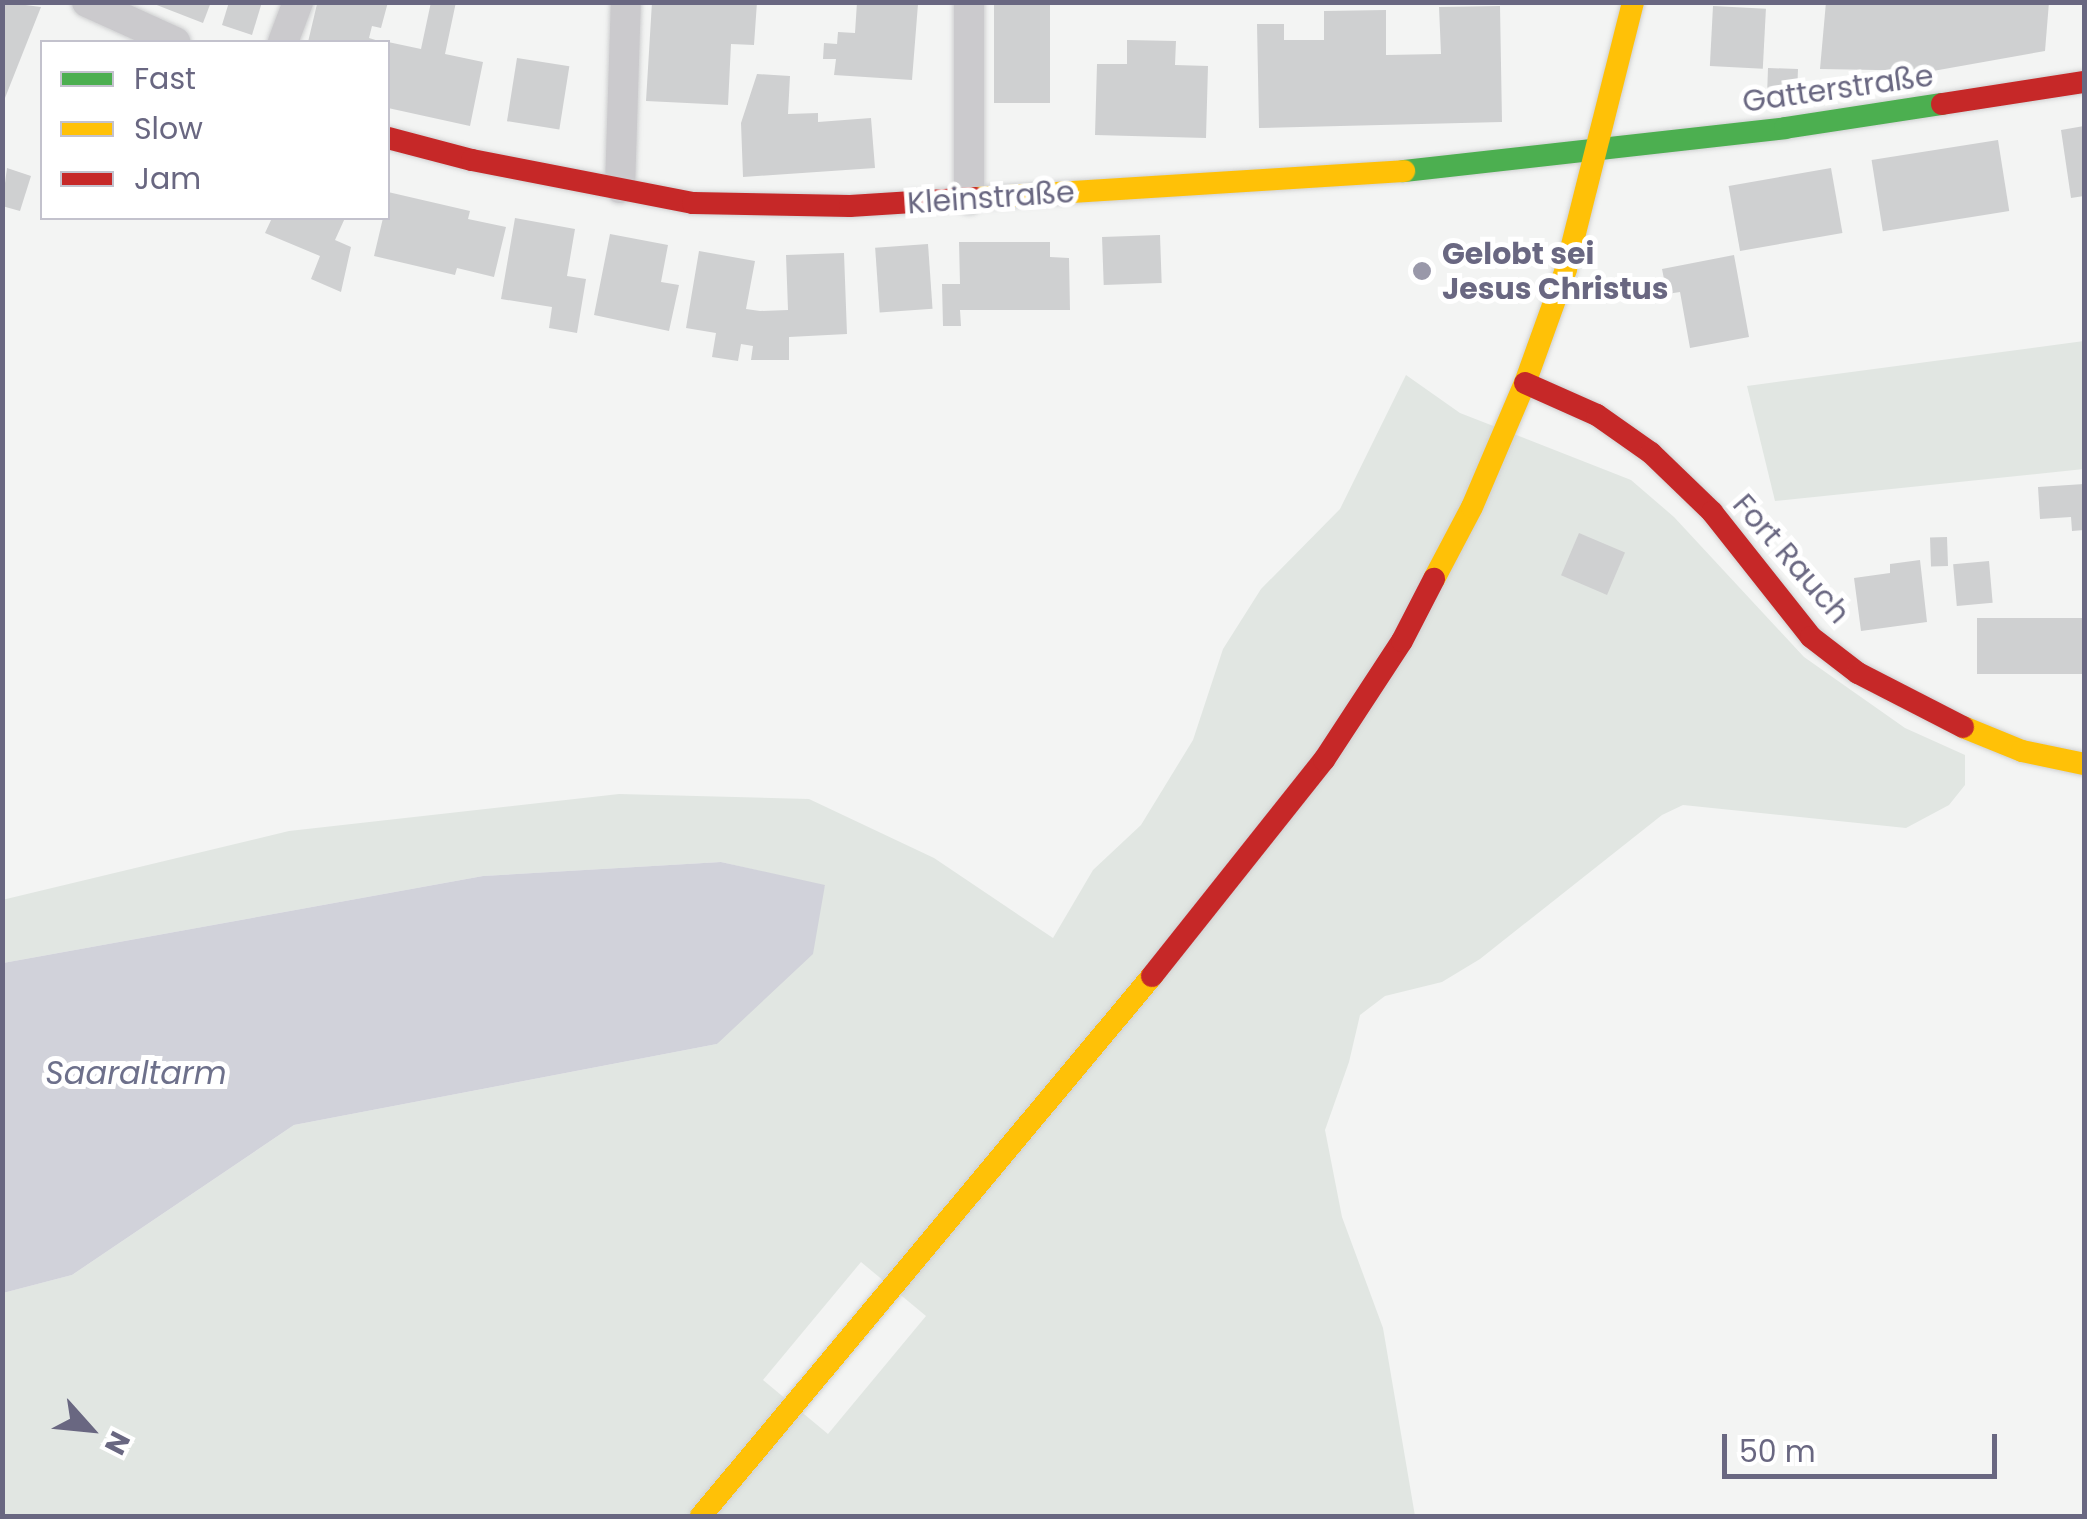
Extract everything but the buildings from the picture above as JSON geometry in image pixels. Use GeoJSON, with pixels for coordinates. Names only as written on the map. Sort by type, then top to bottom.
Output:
{"type":"FeatureCollection","features":[{"type":"Feature","properties":{"kind":"street"},"geometry":{"type":"LineString","coordinates":[[87,2],[171,40]]}},
{"type":"Feature","properties":{"kind":"street"},"geometry":{"type":"LineString","coordinates":[[284,40],[298,2]]}},
{"type":"Feature","properties":{"kind":"street"},"geometry":{"type":"LineString","coordinates":[[620,188],[626,2]]}},
{"type":"Feature","properties":{"kind":"street"},"geometry":{"type":"LineString","coordinates":[[969,2],[969,199]]}},
{"type":"Feature","properties":{"kind":"street"},"geometry":{"type":"LineString","coordinates":[[701,1516],[1224,892],[1324,760],[1402,640],[1472,508],[1526,383],[1566,269],[1600,151],[1633,2]]}},
{"type":"Feature","properties":{"kind":"street","name":"Gatterstraße"},"geometry":{"type":"LineString","coordinates":[[1600,151],[1785,128],[2084,82]]}},
{"type":"Feature","properties":{"kind":"street","name":"Kleinstraße"},"geometry":{"type":"LineString","coordinates":[[390,139],[472,160],[693,203],[772,207],[1437,170],[1600,151]]}},
{"type":"Feature","properties":{"kind":"street","name":"Fort Rauch"},"geometry":{"type":"LineString","coordinates":[[1526,383],[1597,414],[1652,453],[1712,512],[1812,636],[1858,673],[1938,717],[2006,744],[2084,764]]}},
{"type":"Feature","properties":{"kind":"shaded area"},"geometry":{"type":"Polygon","coordinates":[[[2084,341],[2084,469],[1775,501],[1747,386],[2084,341]]]}},
{"type":"Feature","properties":{"kind":"shaded area"},"geometry":{"type":"Polygon","coordinates":[[[1406,375],[1460,413],[1631,480],[1674,517],[1804,657],[1905,728],[1965,755],[1965,785],[1949,805],[1906,828],[1683,805],[1662,815],[1480,959],[1442,982],[1385,996],[1360,1015],[1349,1062],[1325,1130],[1342,1217],[1383,1328],[1415,1516],[3,1516],[3,1293],[72,1275],[294,1125],[717,1044],[825,886],[721,862],[483,876],[3,963],[2,900],[289,831],[619,794],[809,799],[934,858],[1053,938],[1093,870],[1141,825],[1193,740],[1223,649],[1261,589],[1340,509],[1406,375]],[[861,1262],[763,1380],[828,1434],[926,1316],[861,1262]]]}},
{"type":"Feature","properties":{"kind":"water","name":"Saaraltarm"},"geometry":{"type":"Polygon","coordinates":[[[721,862],[825,885],[813,954],[717,1044],[294,1125],[72,1275],[3,1293],[3,963],[483,876],[721,862]]]}},
{"type":"Feature","properties":{"kind":"traffic: fast"},"geometry":{"type":"LineString","coordinates":[[1404,171],[1785,128],[1942,104]]}},
{"type":"Feature","properties":{"kind":"traffic: slow"},"geometry":{"type":"LineString","coordinates":[[1434,579],[1472,507],[1525,383],[1566,269],[1633,2]]}},
{"type":"Feature","properties":{"kind":"traffic: slow"},"geometry":{"type":"LineString","coordinates":[[976,198],[1404,171]]}},
{"type":"Feature","properties":{"kind":"traffic: slow"},"geometry":{"type":"LineString","coordinates":[[1963,727],[2022,751],[2084,764]]}},
{"type":"Feature","properties":{"kind":"traffic: slow"},"geometry":{"type":"LineString","coordinates":[[701,1516],[1152,976]]}},
{"type":"Feature","properties":{"kind":"traffic: jam"},"geometry":{"type":"LineString","coordinates":[[1942,104],[2084,82]]}},
{"type":"Feature","properties":{"kind":"traffic: jam"},"geometry":{"type":"LineString","coordinates":[[390,139],[472,160],[693,203],[850,206],[976,198]]}},
{"type":"Feature","properties":{"kind":"traffic: jam"},"geometry":{"type":"LineString","coordinates":[[1525,383],[1597,415],[1651,453],[1712,512],[1811,637],[1858,673],[1963,727]]}},
{"type":"Feature","properties":{"kind":"traffic: jam"},"geometry":{"type":"LineString","coordinates":[[1152,976],[1324,760],[1402,641],[1434,579]]}},
{"type":"Feature","properties":{"kind":"place","name":"Gelobt sei Jesus Christus"},"geometry":{"type":"Point","coordinates":[1422,271]}}]}
